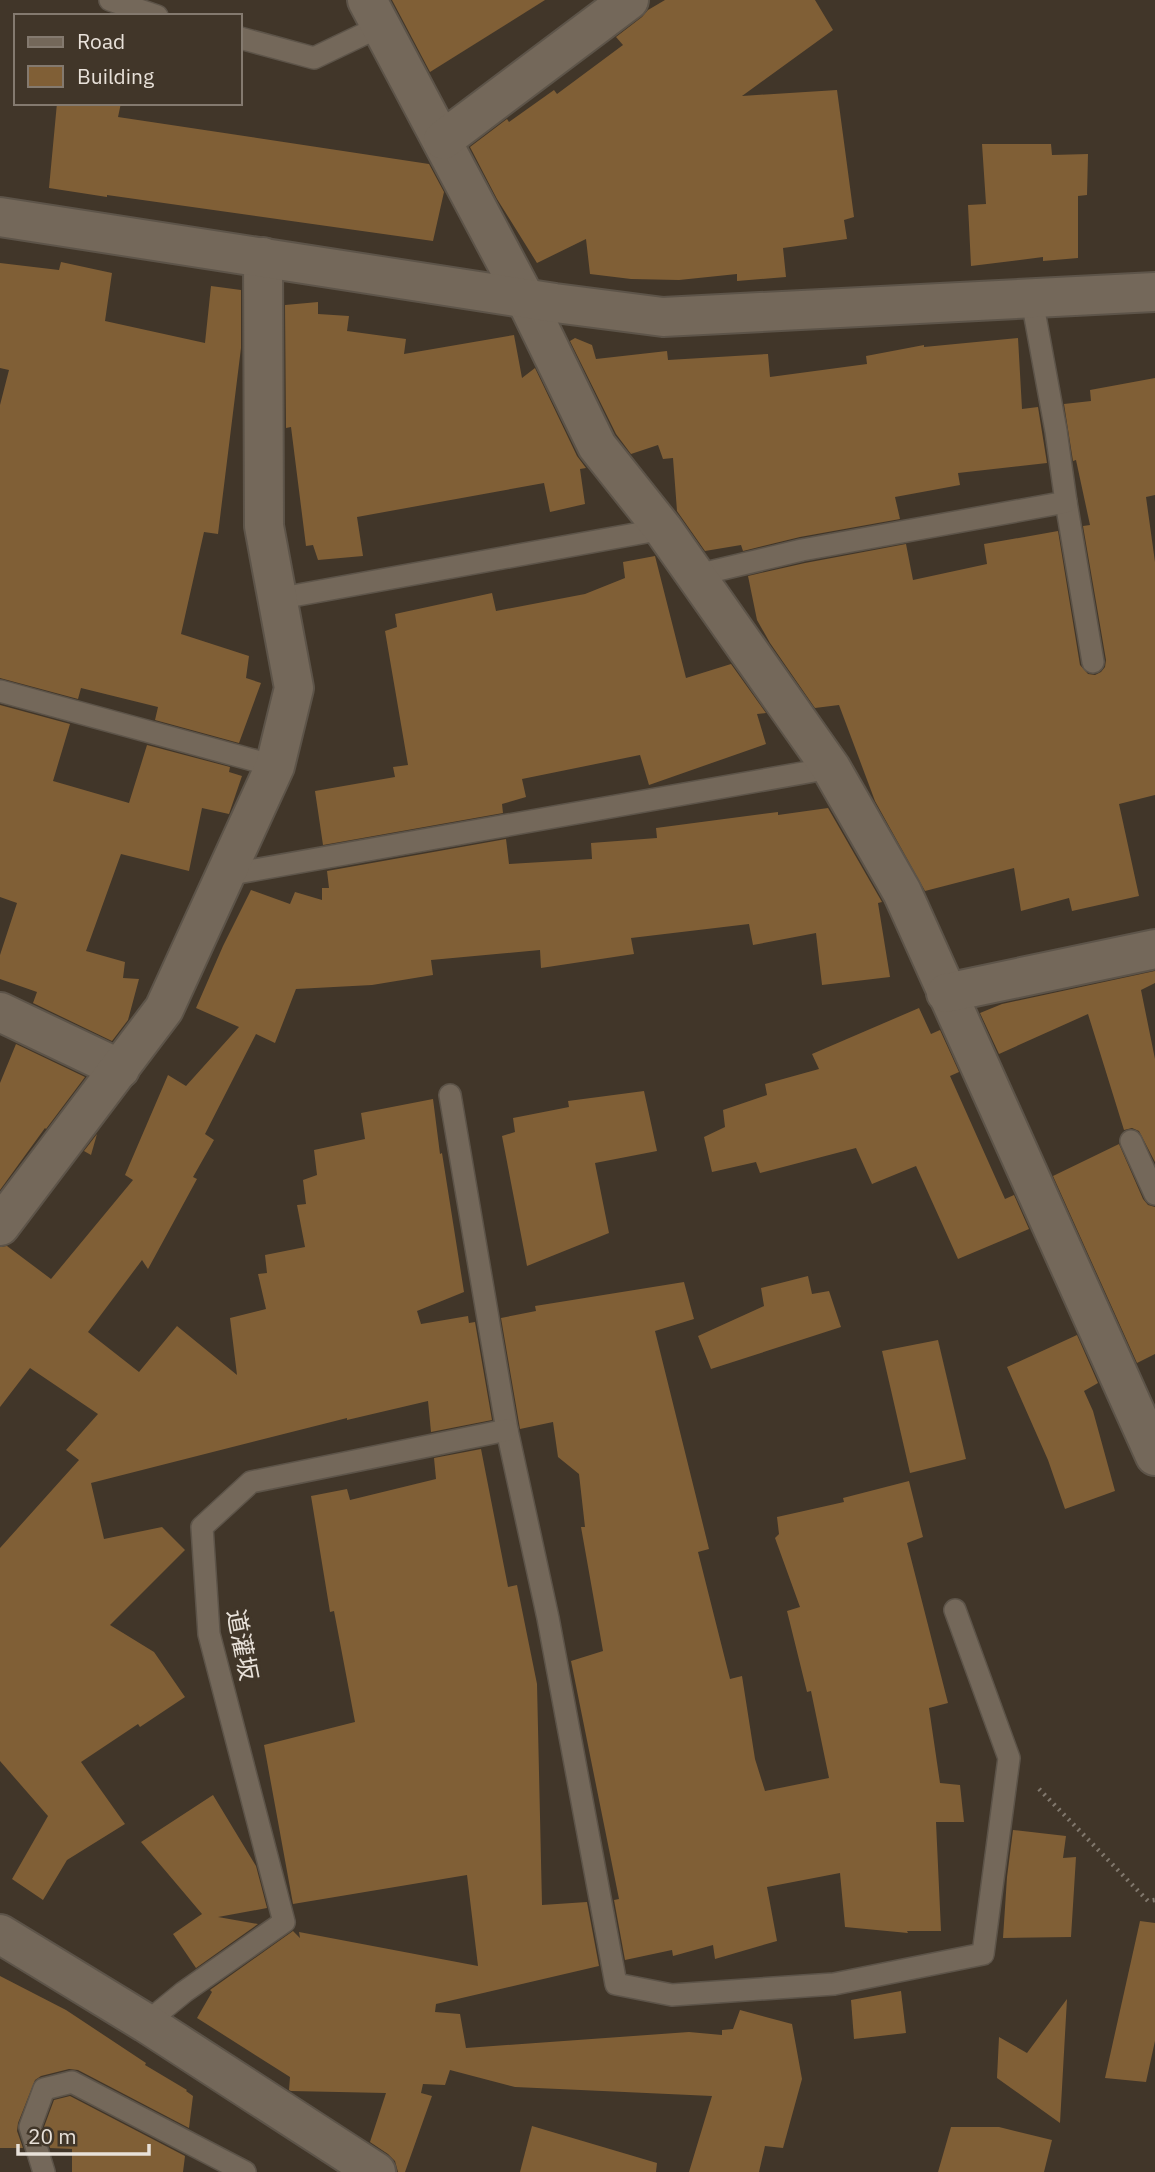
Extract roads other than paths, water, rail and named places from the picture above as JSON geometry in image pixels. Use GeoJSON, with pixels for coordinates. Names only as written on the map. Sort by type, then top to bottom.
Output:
{"type":"FeatureCollection","features":[{"type":"Feature","properties":{"kind":"street"},"geometry":{"type":"LineString","coordinates":[[443,140],[629,0]]}},
{"type":"Feature","properties":{"kind":"street"},"geometry":{"type":"LineString","coordinates":[[374,13],[525,298],[597,446],[697,575],[831,768],[902,892],[1152,1443]]}},
{"type":"Feature","properties":{"kind":"street"},"geometry":{"type":"LineString","coordinates":[[0,217],[663,317],[1155,292]]}},
{"type":"Feature","properties":{"kind":"street"},"geometry":{"type":"LineString","coordinates":[[0,1226],[163,1009],[275,766],[294,688],[264,526],[263,257]]}},
{"type":"Feature","properties":{"kind":"street"},"geometry":{"type":"LineString","coordinates":[[946,993],[1155,949]]}},
{"type":"Feature","properties":{"kind":"street"},"geometry":{"type":"LineString","coordinates":[[0,1012],[120,1069]]}},
{"type":"Feature","properties":{"kind":"street"},"geometry":{"type":"LineString","coordinates":[[0,1934],[146,2023],[376,2172]]}},
{"type":"Feature","properties":{"kind":"lane"},"geometry":{"type":"LineString","coordinates":[[110,0],[151,14]]}},
{"type":"Feature","properties":{"kind":"lane"},"geometry":{"type":"LineString","coordinates":[[242,39],[314,58],[374,13]]}},
{"type":"Feature","properties":{"kind":"lane"},"geometry":{"type":"LineString","coordinates":[[1032,300],[1093,662]]}},
{"type":"Feature","properties":{"kind":"lane"},"geometry":{"type":"LineString","coordinates":[[697,575],[802,550],[1066,502]]}},
{"type":"Feature","properties":{"kind":"lane"},"geometry":{"type":"LineString","coordinates":[[276,599],[663,529]]}},
{"type":"Feature","properties":{"kind":"lane"},"geometry":{"type":"LineString","coordinates":[[0,691],[275,766]]}},
{"type":"Feature","properties":{"kind":"lane"},"geometry":{"type":"LineString","coordinates":[[226,875],[831,768]]}},
{"type":"Feature","properties":{"kind":"lane"},"geometry":{"type":"LineString","coordinates":[[450,1095],[507,1430],[548,1618],[616,1984],[671,1995],[834,1984],[983,1954],[1009,1758],[955,1611]]}},
{"type":"Feature","properties":{"kind":"lane"},"geometry":{"type":"LineString","coordinates":[[1131,1141],[1155,1194]]}},
{"type":"Feature","properties":{"kind":"lane","name":"道灌坂"},"geometry":{"type":"LineString","coordinates":[[146,2023],[184,1992],[284,1922],[209,1634],[202,1527],[251,1482],[507,1430]]}},
{"type":"Feature","properties":{"kind":"lane"},"geometry":{"type":"LineString","coordinates":[[44,2172],[30,2127],[44,2089],[72,2082],[245,2172]]}}]}
